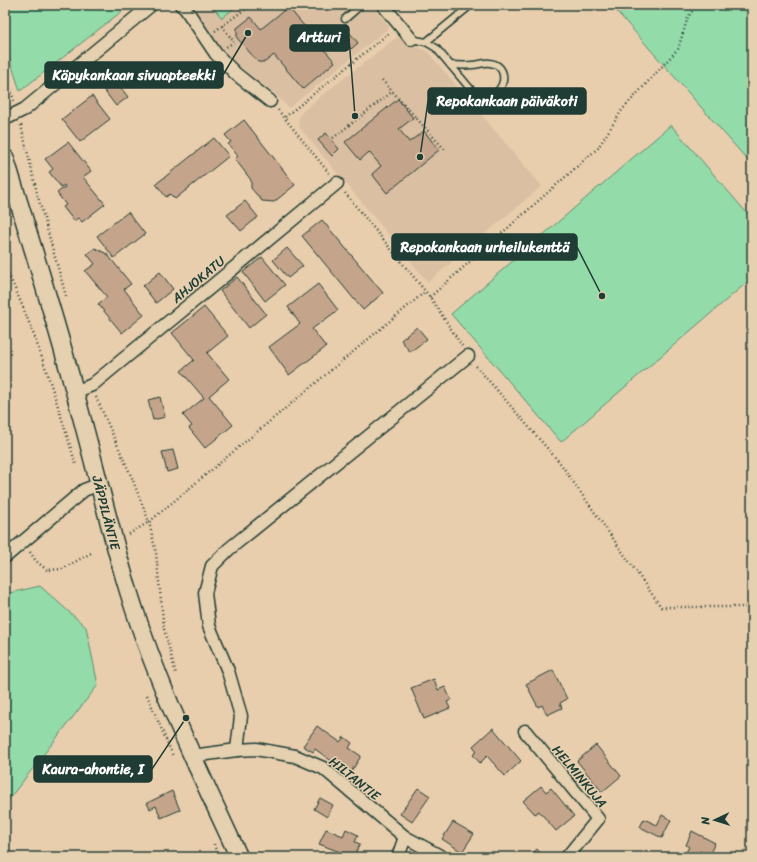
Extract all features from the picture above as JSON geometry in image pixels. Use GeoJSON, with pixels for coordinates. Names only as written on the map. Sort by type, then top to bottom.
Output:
{"type":"FeatureCollection","features":[{"type":"Feature","properties":{"kind":"main road","name":"JÄPPILÄNTIE"},"geometry":{"type":"LineString","coordinates":[[5,158],[75,392],[124,576],[154,664],[192,756],[239,857]]}},
{"type":"Feature","properties":{"kind":"street"},"geometry":{"type":"LineString","coordinates":[[5,119],[18,114],[151,5]]}},
{"type":"Feature","properties":{"kind":"street"},"geometry":{"type":"LineString","coordinates":[[181,5],[185,8],[216,54],[236,74],[270,101]]}},
{"type":"Feature","properties":{"kind":"street"},"geometry":{"type":"LineString","coordinates":[[383,5],[411,39]]}},
{"type":"Feature","properties":{"kind":"street","name":"AHJOKATU"},"geometry":{"type":"LineString","coordinates":[[75,392],[92,385],[337,183]]}},
{"type":"Feature","properties":{"kind":"street"},"geometry":{"type":"LineString","coordinates":[[237,750],[241,716],[228,671],[209,626],[204,593],[212,566],[229,549],[468,356]]}},
{"type":"Feature","properties":{"kind":"street"},"geometry":{"type":"LineString","coordinates":[[5,557],[84,490],[100,484]]}},
{"type":"Feature","properties":{"kind":"street","name":"HELMINKUJA"},"geometry":{"type":"LineString","coordinates":[[525,731],[598,819],[568,857]]}},
{"type":"Feature","properties":{"kind":"street","name":"HILTANTIE"},"geometry":{"type":"LineString","coordinates":[[192,756],[237,750],[256,750],[295,756],[323,768],[405,837],[442,857]]}},
{"type":"Feature","properties":{"kind":"street"},"geometry":{"type":"LineString","coordinates":[[398,857],[405,837]]}},
{"type":"Feature","properties":{"kind":"lane"},"geometry":{"type":"LineString","coordinates":[[345,19],[362,5]]}},
{"type":"Feature","properties":{"kind":"lane"},"geometry":{"type":"LineString","coordinates":[[426,42],[471,5]]}},
{"type":"Feature","properties":{"kind":"lane"},"geometry":{"type":"LineString","coordinates":[[411,39],[426,42],[436,48],[450,65],[473,92],[481,97],[490,96],[500,90],[504,83],[504,74],[498,66],[490,63],[463,66],[450,65]]}},
{"type":"Feature","properties":{"kind":"path"},"geometry":{"type":"LineString","coordinates":[[205,38],[251,5]]}},
{"type":"Feature","properties":{"kind":"path"},"geometry":{"type":"LineString","coordinates":[[430,297],[598,148],[622,110],[678,49],[688,17],[697,5]]}},
{"type":"Feature","properties":{"kind":"path"},"geometry":{"type":"LineString","coordinates":[[285,117],[399,25]]}},
{"type":"Feature","properties":{"kind":"path"},"geometry":{"type":"LineString","coordinates":[[216,54],[234,42],[222,26]]}},
{"type":"Feature","properties":{"kind":"path"},"geometry":{"type":"LineString","coordinates":[[5,69],[18,114],[38,197],[68,302]]}},
{"type":"Feature","properties":{"kind":"path"},"geometry":{"type":"LineString","coordinates":[[382,80],[446,151]]}},
{"type":"Feature","properties":{"kind":"path"},"geometry":{"type":"LineString","coordinates":[[333,138],[393,91]]}},
{"type":"Feature","properties":{"kind":"path"},"geometry":{"type":"LineString","coordinates":[[126,535],[149,522],[426,291]]}},
{"type":"Feature","properties":{"kind":"path"},"geometry":{"type":"LineString","coordinates":[[92,385],[149,522],[156,553],[164,629],[175,665],[177,678]]}},
{"type":"Feature","properties":{"kind":"path"},"geometry":{"type":"LineString","coordinates":[[24,541],[36,561],[47,570],[62,569],[93,552]]}},
{"type":"Feature","properties":{"kind":"path"},"geometry":{"type":"LineString","coordinates":[[661,607],[752,607]]}},
{"type":"Feature","properties":{"kind":"shaded area"},"geometry":{"type":"Polygon","coordinates":[[[191,5],[371,5],[390,27],[289,108],[275,94],[240,67],[226,53],[204,25],[191,5]]]}},
{"type":"Feature","properties":{"kind":"shaded area"},"geometry":{"type":"Polygon","coordinates":[[[397,37],[428,52],[542,186],[428,282],[299,127],[298,121],[301,113],[316,100],[397,37]]]}},
{"type":"Feature","properties":{"kind":"green space"},"geometry":{"type":"Polygon","coordinates":[[[5,5],[130,5],[20,91],[5,44],[5,5]]]}},
{"type":"Feature","properties":{"kind":"green space"},"geometry":{"type":"Polygon","coordinates":[[[211,5],[238,5],[222,18],[211,5]]]}},
{"type":"Feature","properties":{"kind":"green space"},"geometry":{"type":"Polygon","coordinates":[[[611,5],[752,5],[752,165],[612,6],[611,5]]]}},
{"type":"Feature","properties":{"kind":"green space"},"geometry":{"type":"Polygon","coordinates":[[[671,125],[752,219],[752,278],[561,442],[451,314],[671,125]]]}},
{"type":"Feature","properties":{"kind":"green space"},"geometry":{"type":"Polygon","coordinates":[[[40,586],[86,627],[98,685],[5,804],[5,594],[40,586]]]}},
{"type":"Feature","properties":{"kind":"building"},"geometry":{"type":"Polygon","coordinates":[[[288,7],[335,62],[303,89],[274,55],[265,62],[258,62],[237,38],[237,28],[251,17],[261,29],[288,7]]]}},
{"type":"Feature","properties":{"kind":"building"},"geometry":{"type":"Polygon","coordinates":[[[350,33],[358,43],[351,49],[343,38],[350,33]]]}},
{"type":"Feature","properties":{"kind":"building"},"geometry":{"type":"Polygon","coordinates":[[[115,80],[128,97],[116,106],[103,89],[115,80]]]}},
{"type":"Feature","properties":{"kind":"building"},"geometry":{"type":"Polygon","coordinates":[[[92,96],[110,119],[80,142],[62,119],[92,96]]]}},
{"type":"Feature","properties":{"kind":"building"},"geometry":{"type":"Polygon","coordinates":[[[398,99],[413,118],[399,129],[409,142],[424,131],[439,150],[387,193],[372,174],[381,166],[369,152],[360,160],[345,142],[398,99]]]}},
{"type":"Feature","properties":{"kind":"building"},"geometry":{"type":"Polygon","coordinates":[[[244,120],[295,185],[274,202],[262,201],[251,188],[251,180],[235,159],[238,156],[228,144],[231,142],[225,135],[244,120]]]}},
{"type":"Feature","properties":{"kind":"building"},"geometry":{"type":"Polygon","coordinates":[[[326,133],[339,149],[332,156],[318,140],[326,133]]]}},
{"type":"Feature","properties":{"kind":"building"},"geometry":{"type":"Polygon","coordinates":[[[214,138],[229,156],[175,199],[170,194],[166,197],[156,184],[214,138]]]}},
{"type":"Feature","properties":{"kind":"building"},"geometry":{"type":"Polygon","coordinates":[[[68,142],[91,171],[83,177],[105,204],[82,222],[78,218],[74,221],[63,207],[66,205],[57,193],[65,187],[64,185],[61,187],[49,172],[53,169],[45,159],[68,142]]]}},
{"type":"Feature","properties":{"kind":"building"},"geometry":{"type":"Polygon","coordinates":[[[245,201],[258,217],[241,231],[227,215],[245,201]]]}},
{"type":"Feature","properties":{"kind":"building"},"geometry":{"type":"Polygon","coordinates":[[[128,212],[145,234],[114,258],[97,236],[128,212]]]}},
{"type":"Feature","properties":{"kind":"building"},"geometry":{"type":"Polygon","coordinates":[[[322,220],[383,293],[363,310],[302,236],[322,220]]]}},
{"type":"Feature","properties":{"kind":"building"},"geometry":{"type":"Polygon","coordinates":[[[95,248],[107,254],[131,284],[124,289],[144,315],[122,333],[98,304],[107,297],[85,271],[95,264],[87,254],[95,248]]]}},
{"type":"Feature","properties":{"kind":"building"},"geometry":{"type":"Polygon","coordinates":[[[287,248],[303,266],[288,278],[273,260],[287,248]]]}},
{"type":"Feature","properties":{"kind":"building"},"geometry":{"type":"Polygon","coordinates":[[[262,257],[285,285],[265,301],[243,272],[262,257]]]}},
{"type":"Feature","properties":{"kind":"building"},"geometry":{"type":"Polygon","coordinates":[[[160,272],[173,289],[156,303],[143,286],[160,272]]]}},
{"type":"Feature","properties":{"kind":"building"},"geometry":{"type":"Polygon","coordinates":[[[237,277],[266,314],[249,328],[220,291],[237,277]]]}},
{"type":"Feature","properties":{"kind":"building"},"geometry":{"type":"Polygon","coordinates":[[[318,284],[338,310],[312,329],[326,347],[289,375],[269,347],[300,324],[288,307],[318,284]]]}},
{"type":"Feature","properties":{"kind":"building"},"geometry":{"type":"Polygon","coordinates":[[[204,307],[228,336],[207,353],[229,379],[209,396],[233,425],[205,448],[189,428],[192,426],[183,415],[204,398],[181,371],[194,360],[172,333],[204,307]]]}},
{"type":"Feature","properties":{"kind":"building"},"geometry":{"type":"Polygon","coordinates":[[[417,327],[427,339],[410,352],[401,340],[417,327]]]}},
{"type":"Feature","properties":{"kind":"building"},"geometry":{"type":"Polygon","coordinates":[[[5,343],[8,352],[5,354],[5,343]]]}},
{"type":"Feature","properties":{"kind":"building"},"geometry":{"type":"Polygon","coordinates":[[[160,397],[165,417],[153,420],[148,400],[160,397]]]}},
{"type":"Feature","properties":{"kind":"building"},"geometry":{"type":"Polygon","coordinates":[[[173,450],[178,469],[167,472],[162,452],[173,450]]]}},
{"type":"Feature","properties":{"kind":"building"},"geometry":{"type":"Polygon","coordinates":[[[553,670],[567,699],[560,703],[562,708],[547,715],[542,705],[538,707],[526,684],[553,670]]]}},
{"type":"Feature","properties":{"kind":"building"},"geometry":{"type":"Polygon","coordinates":[[[434,679],[438,690],[445,687],[451,700],[447,702],[450,708],[424,719],[411,688],[434,679]]]}},
{"type":"Feature","properties":{"kind":"building"},"geometry":{"type":"Polygon","coordinates":[[[317,726],[340,742],[344,737],[352,743],[349,748],[361,756],[351,772],[345,768],[342,773],[331,765],[333,762],[315,749],[313,752],[303,746],[317,726]]]}},
{"type":"Feature","properties":{"kind":"building"},"geometry":{"type":"Polygon","coordinates":[[[493,728],[521,761],[505,776],[487,756],[480,763],[473,755],[477,751],[473,746],[493,728]]]}},
{"type":"Feature","properties":{"kind":"building"},"geometry":{"type":"Polygon","coordinates":[[[596,745],[621,776],[602,792],[577,761],[596,745]]]}},
{"type":"Feature","properties":{"kind":"building"},"geometry":{"type":"Polygon","coordinates":[[[541,786],[546,792],[551,788],[574,816],[556,831],[539,811],[535,814],[523,801],[541,786]]]}},
{"type":"Feature","properties":{"kind":"building"},"geometry":{"type":"Polygon","coordinates":[[[418,788],[430,796],[412,822],[400,814],[418,788]]]}},
{"type":"Feature","properties":{"kind":"building"},"geometry":{"type":"Polygon","coordinates":[[[172,791],[180,810],[161,818],[156,806],[150,809],[147,803],[172,791]]]}},
{"type":"Feature","properties":{"kind":"building"},"geometry":{"type":"Polygon","coordinates":[[[320,798],[333,805],[327,817],[314,809],[320,798]]]}},
{"type":"Feature","properties":{"kind":"building"},"geometry":{"type":"Polygon","coordinates":[[[662,815],[671,820],[662,838],[640,827],[644,819],[657,825],[662,815]]]}},
{"type":"Feature","properties":{"kind":"building"},"geometry":{"type":"Polygon","coordinates":[[[453,822],[474,834],[462,852],[442,839],[453,822]]]}},
{"type":"Feature","properties":{"kind":"building"},"geometry":{"type":"Polygon","coordinates":[[[326,829],[343,836],[346,829],[358,835],[355,842],[360,844],[353,857],[319,844],[326,829]]]}},
{"type":"Feature","properties":{"kind":"building"},"geometry":{"type":"Polygon","coordinates":[[[692,831],[715,843],[709,855],[700,851],[697,857],[695,857],[686,852],[689,847],[686,845],[692,831]]]}},
{"type":"Feature","properties":{"kind":"building"},"geometry":{"type":"Polygon","coordinates":[[[537,849],[543,857],[528,857],[537,849]]]}},
{"type":"Feature","properties":{"kind":"place","name":"Käpykankaan sivuapteekki"},"geometry":{"type":"Point","coordinates":[248,33]}},
{"type":"Feature","properties":{"kind":"place","name":"Artturi"},"geometry":{"type":"Point","coordinates":[355,116]}},
{"type":"Feature","properties":{"kind":"place","name":"Repokankaan päiväkoti"},"geometry":{"type":"Point","coordinates":[420,157]}},
{"type":"Feature","properties":{"kind":"place","name":"Repokankaan urheilukenttä"},"geometry":{"type":"Point","coordinates":[602,296]}},
{"type":"Feature","properties":{"kind":"place","name":"Kaura-ahontie, I"},"geometry":{"type":"Point","coordinates":[186,718]}}]}
